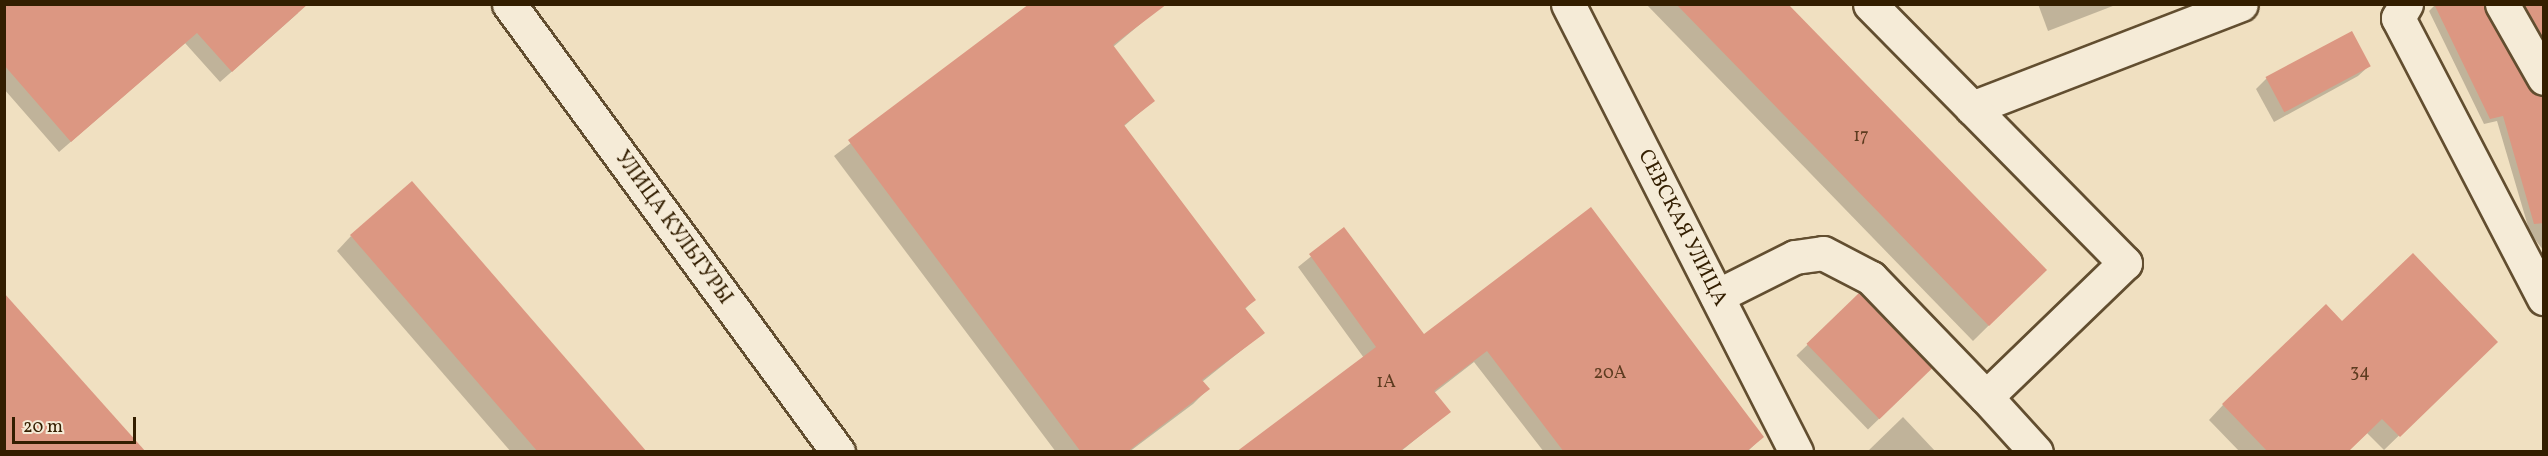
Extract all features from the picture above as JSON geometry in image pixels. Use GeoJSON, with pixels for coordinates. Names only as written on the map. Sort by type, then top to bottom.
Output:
{"type":"FeatureCollection","features":[{"type":"Feature","properties":{"kind":"street","name":"УЛИЦА КУЛЬТУРЫ"},"geometry":{"type":"LineString","coordinates":[[509,4],[838,452]]}},
{"type":"Feature","properties":{"kind":"street","name":"СЕВСКАЯ УЛИЦА"},"geometry":{"type":"LineString","coordinates":[[1568,4],[1796,452]]}},
{"type":"Feature","properties":{"kind":"street"},"geometry":{"type":"LineString","coordinates":[[1870,4],[2125,263],[1986,397]]}},
{"type":"Feature","properties":{"kind":"street"},"geometry":{"type":"LineString","coordinates":[[1972,108],[2241,4]]}},
{"type":"Feature","properties":{"kind":"street"},"geometry":{"type":"LineString","coordinates":[[2406,4],[2398,18],[2544,298]]}},
{"type":"Feature","properties":{"kind":"street"},"geometry":{"type":"LineString","coordinates":[[2502,4],[2544,78]]}},
{"type":"Feature","properties":{"kind":"street"},"geometry":{"type":"LineString","coordinates":[[1717,296],[1795,257],[1823,253],[1871,278],[2036,452]]}},
{"type":"Feature","properties":{"kind":"building"},"geometry":{"type":"Polygon","coordinates":[[[4,4],[308,4],[232,72],[197,33],[71,142],[4,65],[4,4]]]}},
{"type":"Feature","properties":{"kind":"building"},"geometry":{"type":"Polygon","coordinates":[[[1029,4],[1167,4],[1113,45],[1155,101],[1124,125],[1256,300],[1245,308],[1265,333],[1202,380],[1210,389],[1127,452],[1081,452],[848,140],[1029,4]]]}},
{"type":"Feature","properties":{"kind":"building"},"geometry":{"type":"Polygon","coordinates":[[[1676,4],[1788,4],[2047,270],[1989,326],[1676,4]]]}},
{"type":"Feature","properties":{"kind":"building"},"geometry":{"type":"Polygon","coordinates":[[[2434,4],[2483,4],[2528,87],[2544,97],[2544,223],[2534,224],[2503,116],[2490,119],[2434,4]]]}},
{"type":"Feature","properties":{"kind":"building"},"geometry":{"type":"Polygon","coordinates":[[[2524,4],[2544,4],[2544,39],[2524,4]]]}},
{"type":"Feature","properties":{"kind":"building"},"geometry":{"type":"Polygon","coordinates":[[[2352,31],[2371,66],[2284,112],[2265,77],[2352,31]]]}},
{"type":"Feature","properties":{"kind":"building"},"geometry":{"type":"Polygon","coordinates":[[[412,181],[647,452],[538,452],[350,235],[412,181]]]}},
{"type":"Feature","properties":{"kind":"building"},"geometry":{"type":"Polygon","coordinates":[[[1591,207],[1764,437],[1746,452],[1564,452],[1487,351],[1434,391],[1451,412],[1399,452],[1236,452],[1376,347],[1309,254],[1344,227],[1424,334],[1591,207]]]}},
{"type":"Feature","properties":{"kind":"building"},"geometry":{"type":"Polygon","coordinates":[[[2413,253],[2498,342],[2400,437],[2382,419],[2348,452],[2268,452],[2222,404],[2326,304],[2342,321],[2413,253]]]}},
{"type":"Feature","properties":{"kind":"building"},"geometry":{"type":"Polygon","coordinates":[[[4,293],[146,452],[4,452],[4,293]]]}},
{"type":"Feature","properties":{"kind":"building"},"geometry":{"type":"Polygon","coordinates":[[[1859,293],[1932,369],[1879,419],[1806,344],[1859,293]]]}}]}
